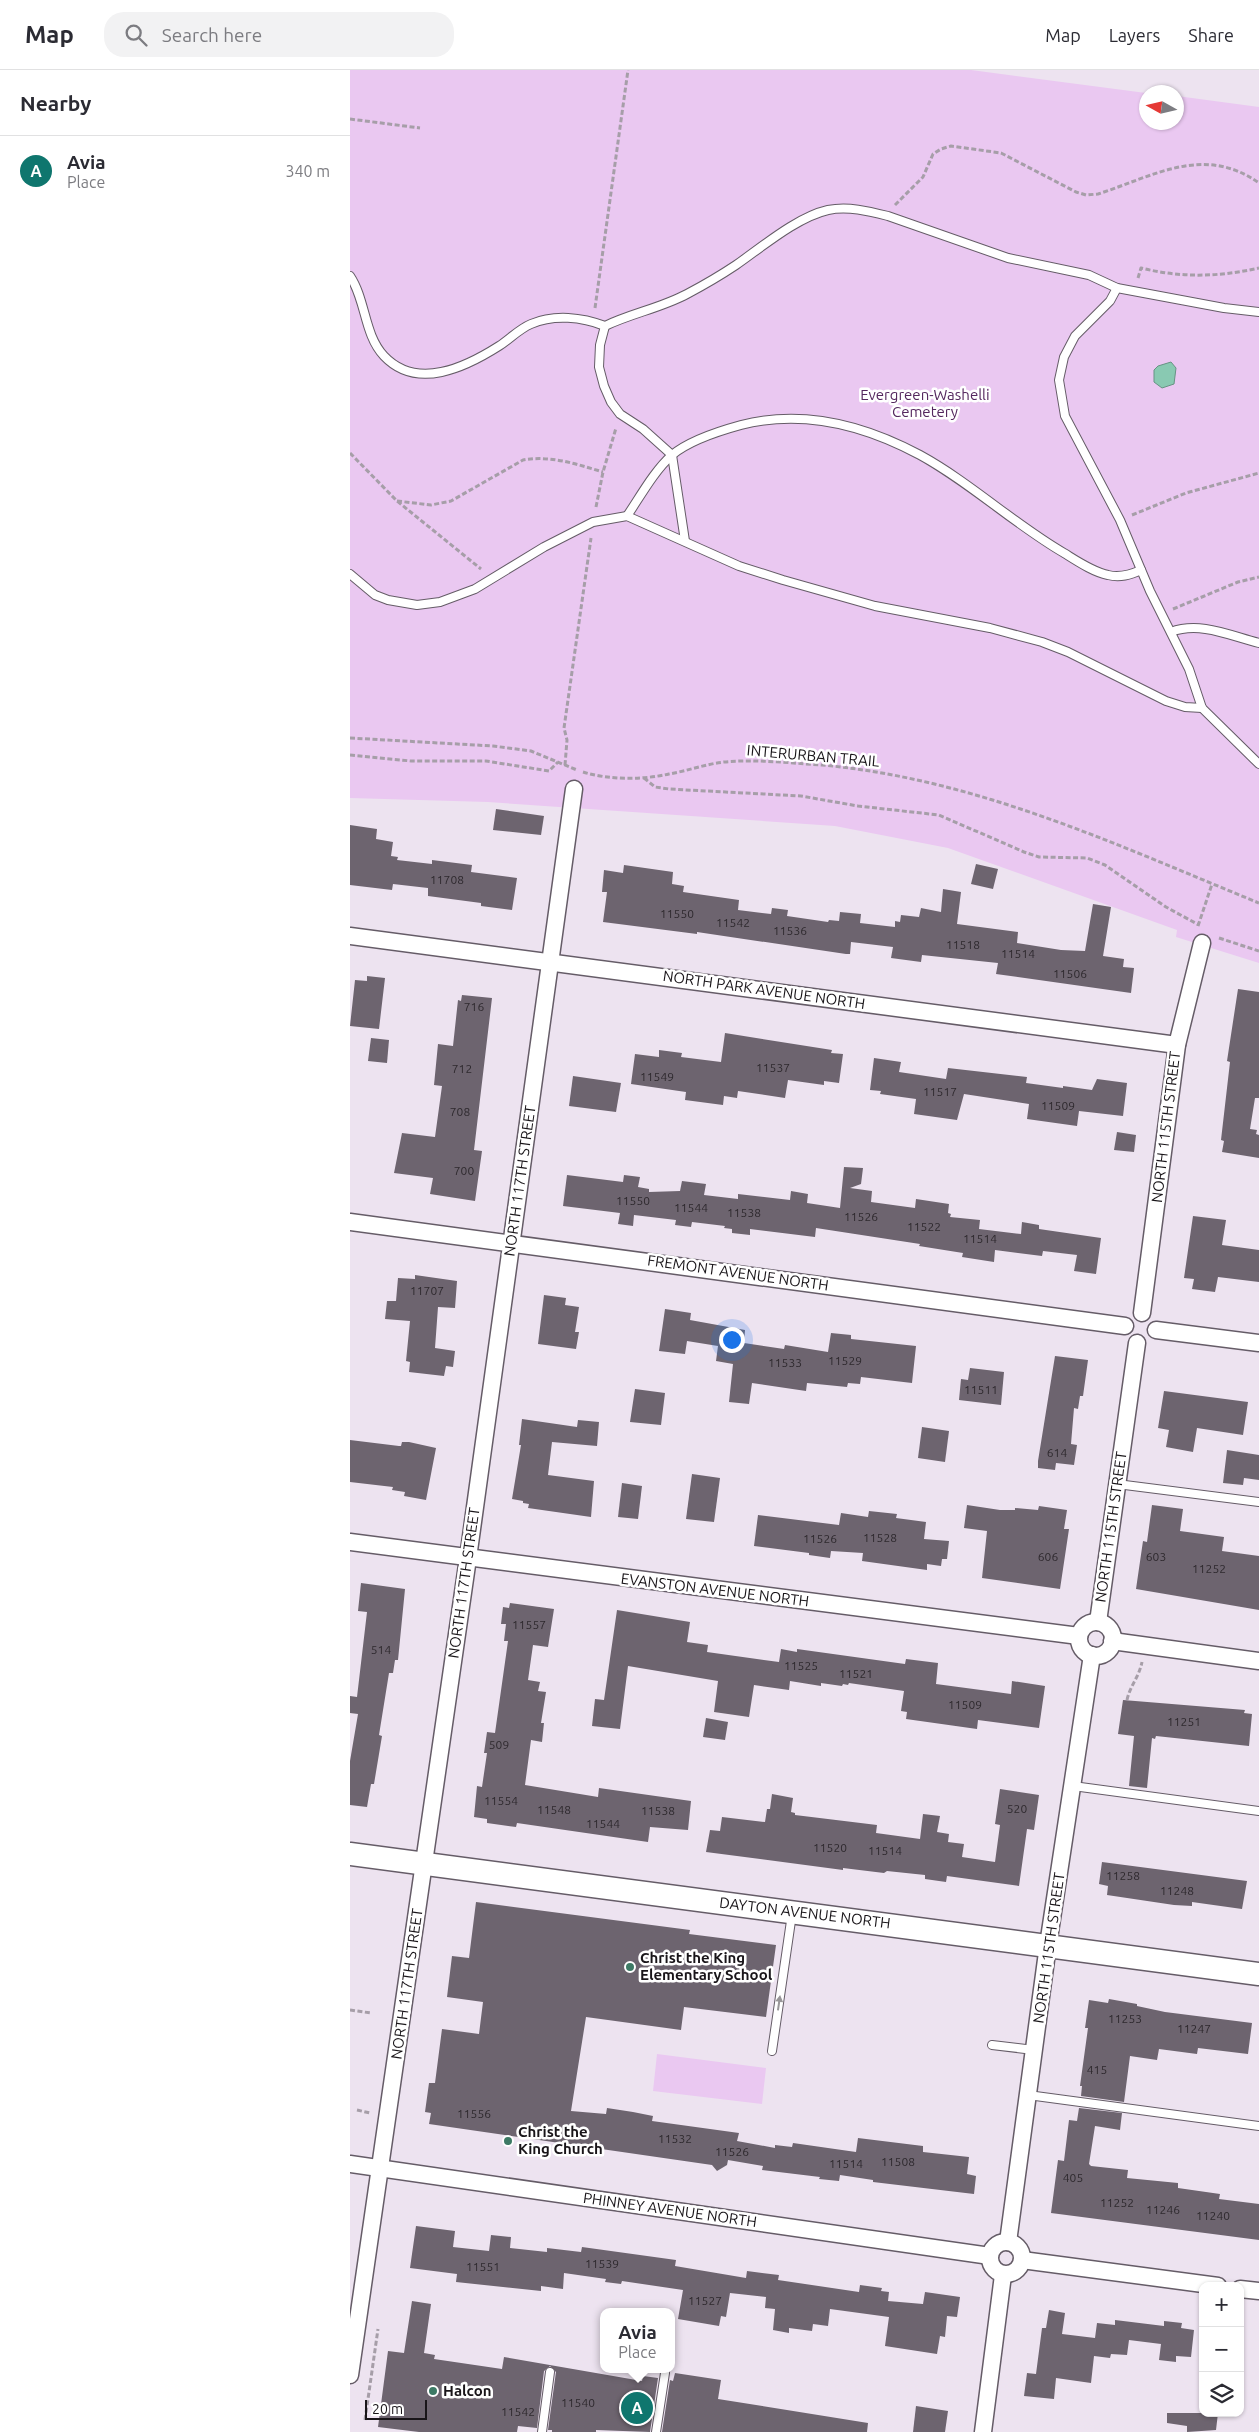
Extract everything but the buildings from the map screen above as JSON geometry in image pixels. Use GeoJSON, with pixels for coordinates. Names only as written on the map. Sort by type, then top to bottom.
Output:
{"type":"FeatureCollection","features":[{"type":"Feature","properties":{"kind":"street","name":"NORTH 117TH STREET"},"geometry":{"type":"LineString","coordinates":[[350,2375],[468,1558],[574,790]]}},
{"type":"Feature","properties":{"kind":"street","name":"NORTH 115TH STREET"},"geometry":{"type":"LineString","coordinates":[[1142,1313],[1177,1045],[1206,935]]}},
{"type":"Feature","properties":{"kind":"street","name":"NORTH PARK AVENUE NORTH"},"geometry":{"type":"LineString","coordinates":[[350,936],[1177,1045]]}},
{"type":"Feature","properties":{"kind":"street","name":"FREMONT AVENUE NORTH"},"geometry":{"type":"LineString","coordinates":[[350,1222],[511,1242],[1125,1326]]}},
{"type":"Feature","properties":{"kind":"street"},"geometry":{"type":"LineString","coordinates":[[1142,1313],[1153,1318],[1156,1330],[1150,1341],[1137,1343],[1127,1336],[1125,1326],[1130,1317],[1142,1313]]}},
{"type":"Feature","properties":{"kind":"street"},"geometry":{"type":"LineString","coordinates":[[1156,1330],[1259,1343]]}},
{"type":"Feature","properties":{"kind":"street","name":"NORTH 115TH STREET"},"geometry":{"type":"LineString","coordinates":[[1098,1622],[1137,1343]]}},
{"type":"Feature","properties":{"kind":"street","name":"EVANSTON AVENUE NORTH"},"geometry":{"type":"LineString","coordinates":[[350,1542],[1079,1636]]}},
{"type":"Feature","properties":{"kind":"street"},"geometry":{"type":"LineString","coordinates":[[1098,1622],[1109,1627],[1112,1641],[1106,1652],[1092,1655],[1081,1647],[1079,1636],[1084,1626],[1098,1622]]}},
{"type":"Feature","properties":{"kind":"street"},"geometry":{"type":"LineString","coordinates":[[1112,1641],[1259,1661]]}},
{"type":"Feature","properties":{"kind":"street","name":"NORTH 115TH STREET"},"geometry":{"type":"LineString","coordinates":[[1008,2242],[1048,1945],[1092,1655]]}},
{"type":"Feature","properties":{"kind":"street","name":"DAYTON AVENUE NORTH"},"geometry":{"type":"LineString","coordinates":[[350,1854],[1259,1974]]}},
{"type":"Feature","properties":{"kind":"street","name":"PHINNEY AVENUE NORTH"},"geometry":{"type":"LineString","coordinates":[[350,2164],[990,2256]]}},
{"type":"Feature","properties":{"kind":"street"},"geometry":{"type":"LineString","coordinates":[[1008,2242],[1018,2247],[1022,2260],[1016,2271],[1003,2274],[992,2268],[990,2256],[997,2244],[1008,2242]]}},
{"type":"Feature","properties":{"kind":"street"},"geometry":{"type":"LineString","coordinates":[[1022,2260],[1199,2283]]}},
{"type":"Feature","properties":{"kind":"street"},"geometry":{"type":"LineString","coordinates":[[982,2432],[1003,2274]]}},
{"type":"Feature","properties":{"kind":"street"},"geometry":{"type":"LineString","coordinates":[[1244,2289],[1259,2291]]}},
{"type":"Feature","properties":{"kind":"lane"},"geometry":{"type":"LineString","coordinates":[[350,276],[358,292],[375,344],[384,357],[399,367],[428,375],[449,372],[500,346],[530,324],[566,317],[593,321],[605,326],[686,295],[796,224],[826,210],[852,208],[888,216],[1008,258],[1089,275],[1117,288],[1224,308],[1259,312]]}},
{"type":"Feature","properties":{"kind":"lane"},"geometry":{"type":"LineString","coordinates":[[1117,288],[1110,301],[1089,320],[1072,341],[1064,357],[1059,380],[1061,402],[1071,430],[1120,520],[1161,614],[1189,669],[1202,708],[1259,764]]}},
{"type":"Feature","properties":{"kind":"lane"},"geometry":{"type":"LineString","coordinates":[[605,326],[600,346],[599,368],[604,386],[611,402],[620,414],[643,429],[672,456],[684,540]]}},
{"type":"Feature","properties":{"kind":"lane"},"geometry":{"type":"LineString","coordinates":[[627,516],[672,456],[716,433],[756,421],[801,418],[847,426],[880,437],[920,456],[1038,538],[1090,568],[1106,575],[1118,577],[1141,570]]}},
{"type":"Feature","properties":{"kind":"lane"},"geometry":{"type":"LineString","coordinates":[[350,574],[382,598],[395,603],[416,606],[451,599],[493,578],[593,522],[627,516],[739,566],[829,594],[883,607],[990,628],[1042,642],[1075,656],[1166,701],[1185,707],[1202,708]]}},
{"type":"Feature","properties":{"kind":"lane"},"geometry":{"type":"LineString","coordinates":[[1171,632],[1190,627],[1202,628],[1259,643]]}},
{"type":"Feature","properties":{"kind":"lane"},"geometry":{"type":"LineString","coordinates":[[1116,1484],[1259,1502]]}},
{"type":"Feature","properties":{"kind":"lane"},"geometry":{"type":"LineString","coordinates":[[1073,1786],[1259,1811]]}},
{"type":"Feature","properties":{"kind":"lane"},"geometry":{"type":"LineString","coordinates":[[772,2051],[792,1912]]}},
{"type":"Feature","properties":{"kind":"lane"},"geometry":{"type":"LineString","coordinates":[[992,2045],[1034,2050]]}},
{"type":"Feature","properties":{"kind":"lane"},"geometry":{"type":"LineString","coordinates":[[1028,2095],[1259,2126]]}},
{"type":"Feature","properties":{"kind":"lane"},"geometry":{"type":"LineString","coordinates":[[542,2432],[550,2372]]}},
{"type":"Feature","properties":{"kind":"lane"},"geometry":{"type":"LineString","coordinates":[[656,2432],[665,2373]]}},
{"type":"Feature","properties":{"kind":"path"},"geometry":{"type":"LineString","coordinates":[[593,321],[628,70]]}},
{"type":"Feature","properties":{"kind":"path"},"geometry":{"type":"LineString","coordinates":[[350,119],[420,128]]}},
{"type":"Feature","properties":{"kind":"path"},"geometry":{"type":"LineString","coordinates":[[888,216],[893,207],[922,177],[933,154],[940,149],[951,146],[988,150],[1008,155],[1062,186],[1086,195],[1098,194],[1190,164],[1214,164],[1240,171],[1259,183]]}},
{"type":"Feature","properties":{"kind":"path"},"geometry":{"type":"LineString","coordinates":[[1134,292],[1141,268],[1172,274],[1201,276],[1259,268]]}},
{"type":"Feature","properties":{"kind":"path"},"geometry":{"type":"LineString","coordinates":[[565,765],[567,740],[565,721],[593,522],[602,472],[620,414]]}},
{"type":"Feature","properties":{"kind":"path"},"geometry":{"type":"LineString","coordinates":[[350,453],[397,501],[428,528],[493,578]]}},
{"type":"Feature","properties":{"kind":"path"},"geometry":{"type":"LineString","coordinates":[[397,501],[422,505],[451,501],[523,460],[535,458],[562,461],[602,472]]}},
{"type":"Feature","properties":{"kind":"path"},"geometry":{"type":"LineString","coordinates":[[1120,520],[1186,493],[1259,473]]}},
{"type":"Feature","properties":{"kind":"path"},"geometry":{"type":"LineString","coordinates":[[1161,614],[1238,582],[1259,577]]}},
{"type":"Feature","properties":{"kind":"path","name":"INTERURBAN TRAIL"},"geometry":{"type":"LineString","coordinates":[[350,738],[493,746],[531,752],[598,777],[644,778],[723,762],[750,761],[823,765],[887,774],[942,785],[1011,804],[1078,828],[1259,904]]}},
{"type":"Feature","properties":{"kind":"path"},"geometry":{"type":"LineString","coordinates":[[350,755],[411,761],[486,761],[549,771],[558,762]]}},
{"type":"Feature","properties":{"kind":"path"},"geometry":{"type":"LineString","coordinates":[[644,778],[655,787],[669,789],[801,796],[858,806],[939,815],[1039,857],[1087,858],[1105,865],[1166,907],[1198,925],[1206,935],[1259,951]]}},
{"type":"Feature","properties":{"kind":"path"},"geometry":{"type":"LineString","coordinates":[[1198,925],[1212,884]]}},
{"type":"Feature","properties":{"kind":"path"},"geometry":{"type":"LineString","coordinates":[[1198,925],[1206,935]]}},
{"type":"Feature","properties":{"kind":"path"},"geometry":{"type":"LineString","coordinates":[[1127,1700],[1128,1692],[1140,1670],[1144,1646]]}},
{"type":"Feature","properties":{"kind":"path"},"geometry":{"type":"LineString","coordinates":[[350,2010],[371,2013]]}},
{"type":"Feature","properties":{"kind":"green space","name":"Evergreen-Washelli Cemetery"},"geometry":{"type":"Polygon","coordinates":[[[350,70],[971,70],[1139,92],[1139,130],[1184,130],[1184,97],[1259,107],[1259,963],[1176,937],[1177,930],[948,848],[835,826],[488,802],[350,798],[350,70]]]}},
{"type":"Feature","properties":{"kind":"green space"},"geometry":{"type":"Polygon","coordinates":[[[657,2054],[766,2068],[762,2104],[653,2091],[657,2054]]]}},
{"type":"Feature","properties":{"kind":"shaded area"},"geometry":{"type":"Polygon","coordinates":[[[1171,362],[1176,368],[1174,384],[1162,388],[1154,382],[1154,370],[1158,366],[1171,362]]]}},
{"type":"Feature","properties":{"kind":"place","name":"Christ the King Elementary School"},"geometry":{"type":"Point","coordinates":[630,1967]}},
{"type":"Feature","properties":{"kind":"place","name":"Christ the King Church"},"geometry":{"type":"Point","coordinates":[508,2141]}},
{"type":"Feature","properties":{"kind":"place","name":"Halcon"},"geometry":{"type":"Point","coordinates":[433,2391]}},
{"type":"Feature","properties":{"kind":"place","name":"Avia"},"geometry":{"type":"Point","coordinates":[637,2408]}}]}
